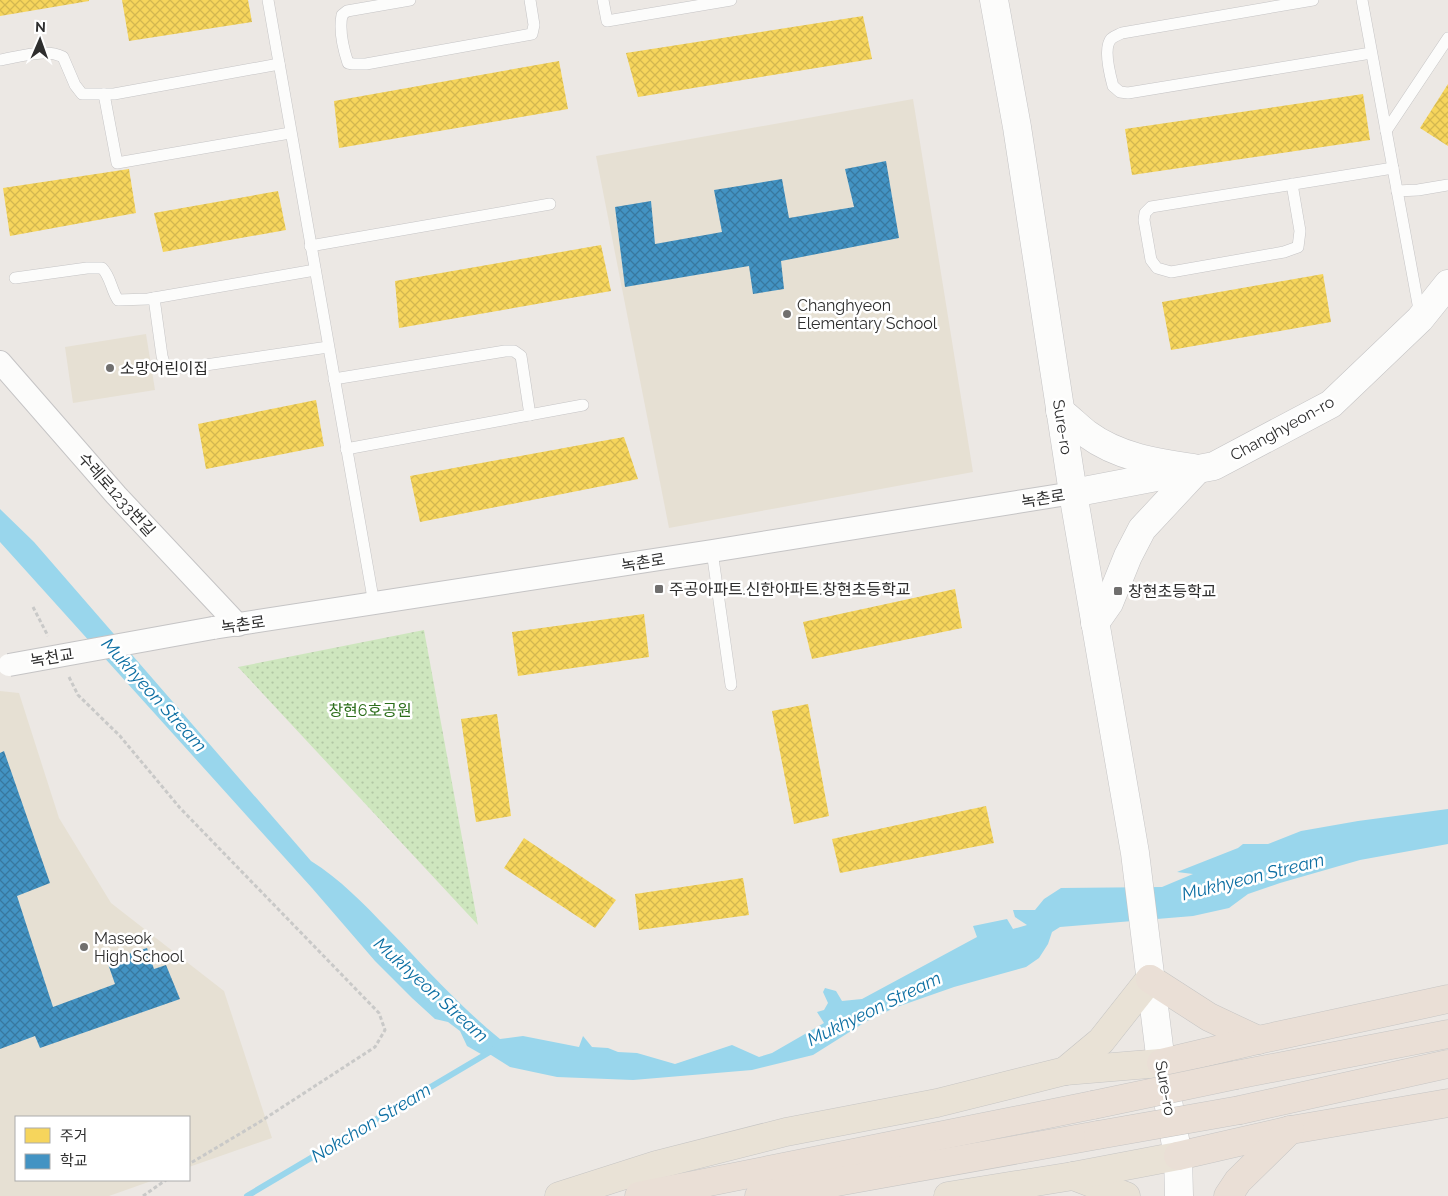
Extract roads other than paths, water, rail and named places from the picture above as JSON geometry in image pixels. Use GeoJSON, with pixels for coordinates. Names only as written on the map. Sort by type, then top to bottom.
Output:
{"type":"FeatureCollection","features":[{"type":"Feature","properties":{"kind":"highway"},"geometry":{"type":"LineString","coordinates":[[1065,1071],[1101,1041],[1150,979],[1210,1017],[1258,1040]]}},
{"type":"Feature","properties":{"kind":"highway"},"geometry":{"type":"LineString","coordinates":[[559,1196],[656,1165],[786,1132],[937,1103],[1065,1071],[1161,1063],[1448,999]]}},
{"type":"Feature","properties":{"kind":"highway"},"geometry":{"type":"LineString","coordinates":[[639,1196],[1093,1105],[1236,1074],[1448,1034]]}},
{"type":"Feature","properties":{"kind":"highway"},"geometry":{"type":"LineString","coordinates":[[759,1196],[1240,1110],[1448,1064]]}},
{"type":"Feature","properties":{"kind":"highway"},"geometry":{"type":"LineString","coordinates":[[948,1196],[1073,1176],[1178,1156],[1291,1130],[1448,1102]]}},
{"type":"Feature","properties":{"kind":"highway"},"geometry":{"type":"LineString","coordinates":[[1228,1196],[1238,1181],[1291,1130]]}},
{"type":"Feature","properties":{"kind":"highway"},"geometry":{"type":"LineString","coordinates":[[1073,1176],[1126,1196]]}},
{"type":"Feature","properties":{"kind":"main road","name":"Sure-ro"},"geometry":{"type":"LineString","coordinates":[[994,0],[1017,126],[1073,493],[1134,853],[1161,1063],[1178,1156],[1179,1196]]}},
{"type":"Feature","properties":{"kind":"main road","name":"Changhyeon-ro"},"geometry":{"type":"LineString","coordinates":[[1073,493],[1214,466],[1331,404],[1420,319],[1448,284]]}},
{"type":"Feature","properties":{"kind":"main road"},"geometry":{"type":"LineString","coordinates":[[1060,411],[1087,434],[1110,448],[1156,463],[1198,469]]}},
{"type":"Feature","properties":{"kind":"main road"},"geometry":{"type":"LineString","coordinates":[[1095,623],[1109,603],[1128,556],[1142,528],[1198,469]]}},
{"type":"Feature","properties":{"kind":"street","name":"수레로1233번길"},"geometry":{"type":"LineString","coordinates":[[0,362],[116,495],[238,625]]}},
{"type":"Feature","properties":{"kind":"street","name":"녹촌로"},"geometry":{"type":"LineString","coordinates":[[213,628],[1073,493]]}},
{"type":"Feature","properties":{"kind":"street","name":"녹천교"},"geometry":{"type":"LineString","coordinates":[[4,664],[213,628]]}},
{"type":"Feature","properties":{"kind":"lane"},"geometry":{"type":"LineString","coordinates":[[268,0],[374,604]]}},
{"type":"Feature","properties":{"kind":"lane"},"geometry":{"type":"LineString","coordinates":[[410,0],[347,11],[342,15],[344,49],[348,63],[366,64],[532,34],[534,25],[530,0]]}},
{"type":"Feature","properties":{"kind":"lane"},"geometry":{"type":"LineString","coordinates":[[603,0],[607,21],[731,0]]}},
{"type":"Feature","properties":{"kind":"lane"},"geometry":{"type":"LineString","coordinates":[[1313,0],[1122,33],[1112,37],[1108,45],[1112,86],[1120,92],[1128,93],[1371,53]]}},
{"type":"Feature","properties":{"kind":"lane"},"geometry":{"type":"LineString","coordinates":[[1362,0],[1420,319]]}},
{"type":"Feature","properties":{"kind":"lane"},"geometry":{"type":"LineString","coordinates":[[1386,130],[1448,38]]}},
{"type":"Feature","properties":{"kind":"lane"},"geometry":{"type":"LineString","coordinates":[[0,60],[46,52],[55,53],[63,57],[75,85],[82,94],[114,94],[279,64]]}},
{"type":"Feature","properties":{"kind":"lane"},"geometry":{"type":"LineString","coordinates":[[104,94],[117,162],[290,133]]}},
{"type":"Feature","properties":{"kind":"lane"},"geometry":{"type":"LineString","coordinates":[[1292,184],[1300,232],[1298,247],[1284,252],[1171,272],[1157,268],[1151,260],[1144,220],[1145,213],[1151,207],[1292,184],[1392,168]]}},
{"type":"Feature","properties":{"kind":"lane"},"geometry":{"type":"LineString","coordinates":[[1397,190],[1418,190],[1448,185]]}},
{"type":"Feature","properties":{"kind":"lane"},"geometry":{"type":"LineString","coordinates":[[310,246],[550,204]]}},
{"type":"Feature","properties":{"kind":"lane"},"geometry":{"type":"LineString","coordinates":[[15,278],[87,268],[102,268],[107,274],[118,300],[154,298],[315,270]]}},
{"type":"Feature","properties":{"kind":"lane"},"geometry":{"type":"LineString","coordinates":[[154,298],[162,356],[166,366],[185,368],[328,347]]}},
{"type":"Feature","properties":{"kind":"lane"},"geometry":{"type":"LineString","coordinates":[[334,379],[505,350],[514,351],[521,356],[530,415]]}},
{"type":"Feature","properties":{"kind":"lane"},"geometry":{"type":"LineString","coordinates":[[346,449],[583,406]]}},
{"type":"Feature","properties":{"kind":"lane"},"geometry":{"type":"LineString","coordinates":[[712,551],[730,685]]}},
{"type":"Feature","properties":{"kind":"water","name":"Mukhyeon Stream"},"geometry":{"type":"Polygon","coordinates":[[[0,509],[34,542],[311,861],[351,892],[456,999],[500,1039],[523,1036],[579,1047],[583,1036],[592,1047],[608,1048],[618,1052],[637,1053],[675,1064],[732,1045],[759,1057],[772,1053],[824,1023],[817,1012],[824,1010],[828,1003],[823,992],[825,988],[836,991],[842,1001],[862,999],[977,937],[973,926],[1007,919],[1013,929],[1027,925],[1015,917],[1013,910],[1035,910],[1044,899],[1061,888],[1162,887],[1193,874],[1177,872],[1238,848],[1243,844],[1268,844],[1301,831],[1448,809],[1448,844],[1360,860],[1248,894],[1229,908],[1193,916],[1060,927],[1052,932],[1048,944],[1039,958],[1026,967],[954,987],[894,1008],[867,1021],[813,1055],[752,1070],[633,1080],[557,1077],[510,1067],[491,1055],[481,1054],[467,1046],[460,1031],[448,1022],[435,1019],[375,961],[312,888],[0,542],[0,509]]]}},
{"type":"Feature","properties":{"kind":"waterway","name":"Nokchon Stream"},"geometry":{"type":"LineString","coordinates":[[247,1196],[493,1050]]}},
{"type":"Feature","properties":{"kind":"place","name":"Changhyeon Elementary School"},"geometry":{"type":"Point","coordinates":[787,314]}},
{"type":"Feature","properties":{"kind":"place","name":"소망어린이집"},"geometry":{"type":"Point","coordinates":[110,368]}},
{"type":"Feature","properties":{"kind":"place","name":"주공아파트.신한아파트.창현초등학교"},"geometry":{"type":"Point","coordinates":[659,589]}},
{"type":"Feature","properties":{"kind":"place","name":"창현초등학교"},"geometry":{"type":"Point","coordinates":[1118,591]}},
{"type":"Feature","properties":{"kind":"place","name":"Maseok High School"},"geometry":{"type":"Point","coordinates":[84,947]}},
{"type":"Feature","properties":{"kind":"park label","name":"창현6호공원"},"geometry":{"type":"Point","coordinates":[370,710]}}]}
